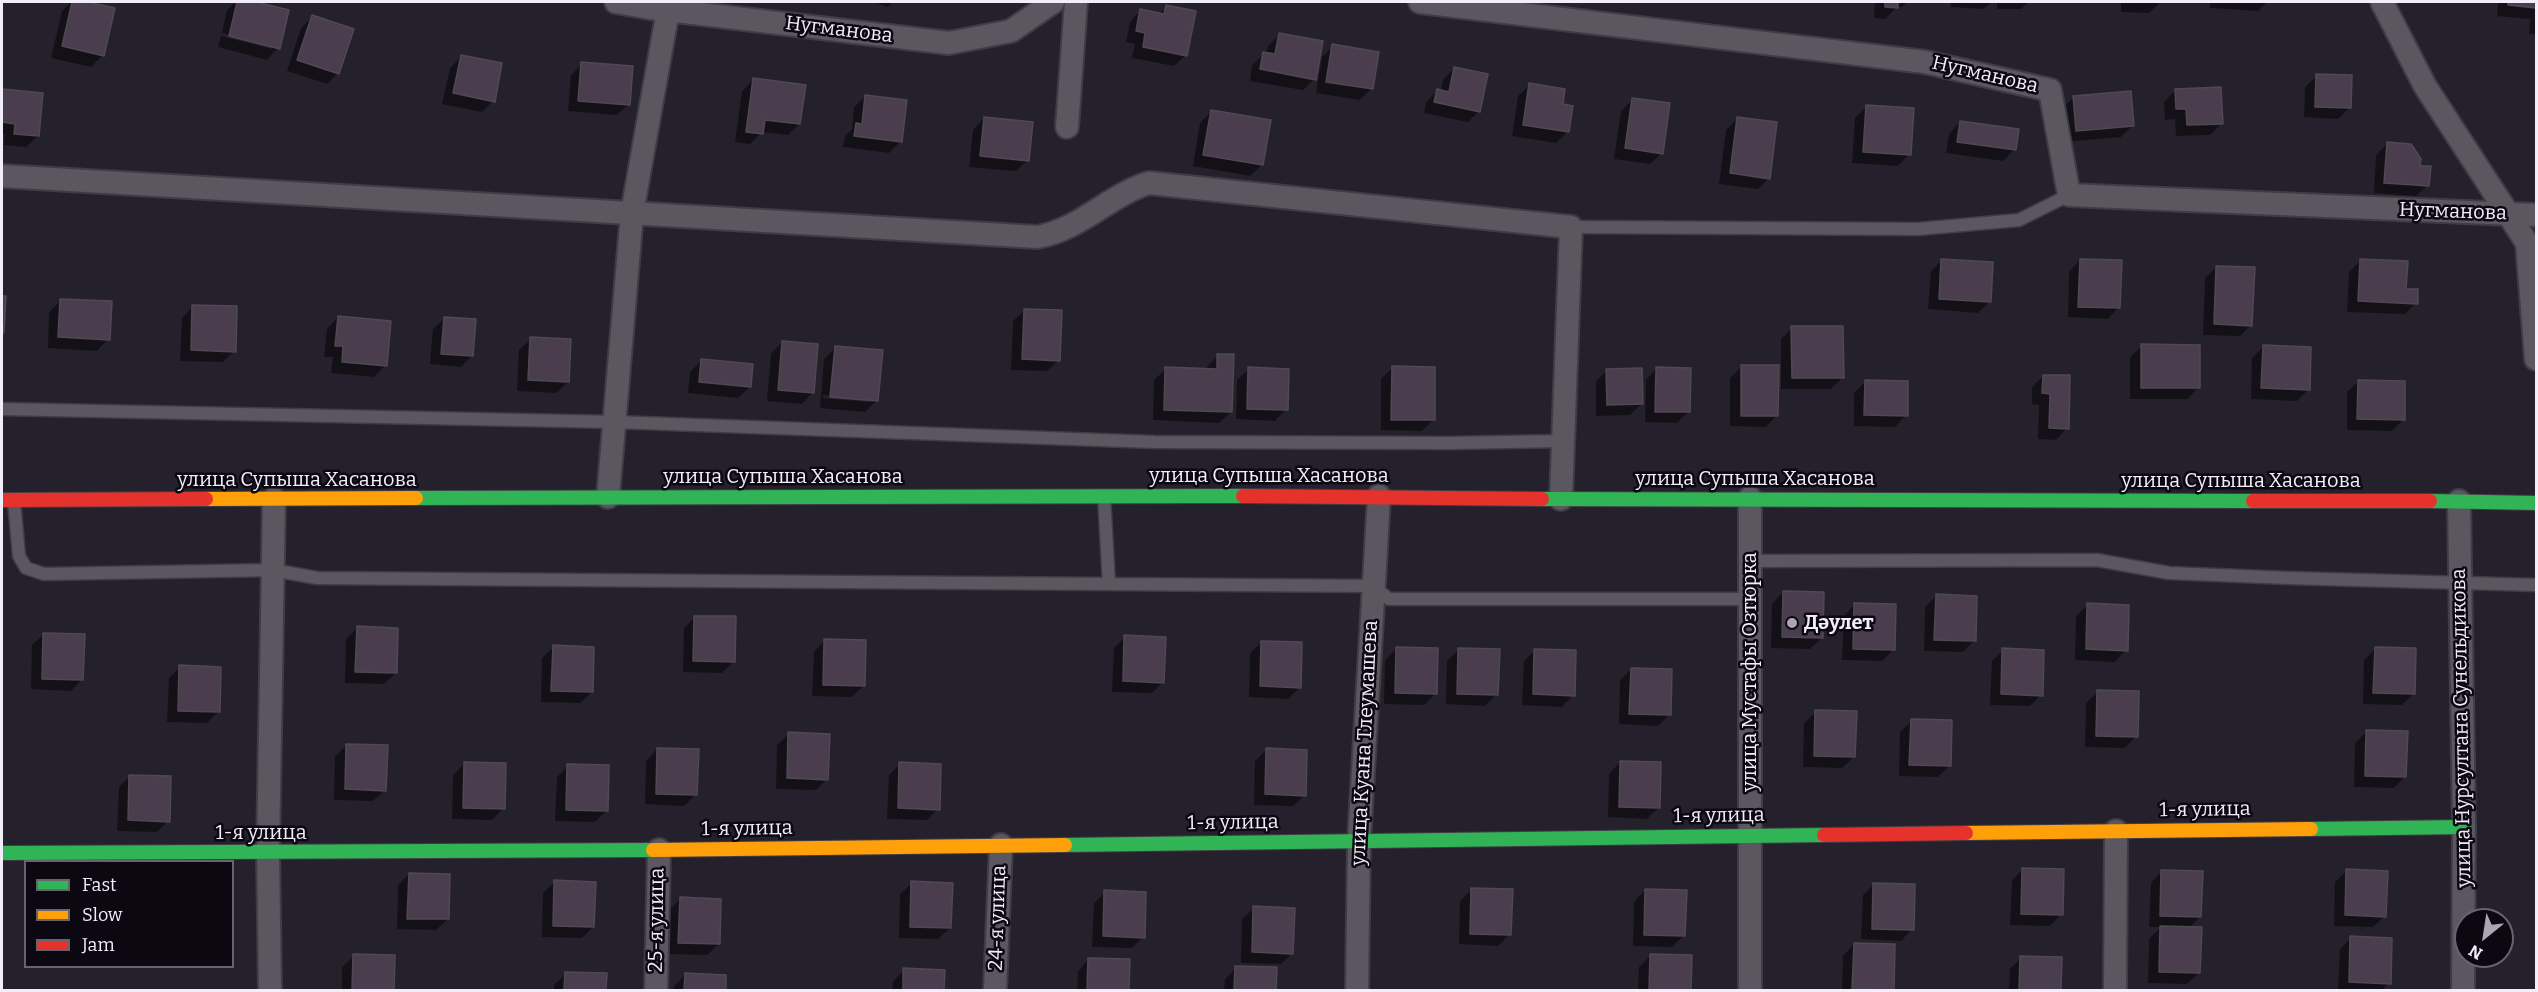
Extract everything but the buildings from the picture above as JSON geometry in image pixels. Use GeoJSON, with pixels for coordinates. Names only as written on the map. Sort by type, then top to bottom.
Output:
{"type":"FeatureCollection","features":[{"type":"Feature","properties":{"kind":"street","name":"Нугманова"},"geometry":{"type":"LineString","coordinates":[[616,2],[949,43],[1011,31],[1053,2]]}},
{"type":"Feature","properties":{"kind":"street"},"geometry":{"type":"LineString","coordinates":[[1067,127],[1076,2]]}},
{"type":"Feature","properties":{"kind":"street","name":"Нугманова"},"geometry":{"type":"LineString","coordinates":[[1420,2],[1925,62],[2050,90],[2069,195],[2536,215]]}},
{"type":"Feature","properties":{"kind":"street"},"geometry":{"type":"LineString","coordinates":[[2382,2],[2425,87],[2527,243],[2536,359]]}},
{"type":"Feature","properties":{"kind":"street"},"geometry":{"type":"LineString","coordinates":[[608,497],[632,213],[669,10]]}},
{"type":"Feature","properties":{"kind":"street"},"geometry":{"type":"LineString","coordinates":[[2,176],[1037,237],[1053,234],[1070,226],[1131,189],[1149,183],[1571,227],[1561,499]]}},
{"type":"Feature","properties":{"kind":"street","name":"улица Супыша Хасанова"},"geometry":{"type":"LineString","coordinates":[[8,500],[1104,495],[2536,503]]}},
{"type":"Feature","properties":{"kind":"street","name":"улица Куана Тлеумашева"},"geometry":{"type":"LineString","coordinates":[[1357,990],[1359,841],[1378,496]]}},
{"type":"Feature","properties":{"kind":"street","name":"улица Мустафы Озтюрка"},"geometry":{"type":"LineString","coordinates":[[1750,498],[1750,990]]}},
{"type":"Feature","properties":{"kind":"street"},"geometry":{"type":"LineString","coordinates":[[270,990],[268,852],[274,499]]}},
{"type":"Feature","properties":{"kind":"street","name":"улица Нурсултана Сунельдикова"},"geometry":{"type":"LineString","coordinates":[[2460,501],[2464,827],[2463,990]]}},
{"type":"Feature","properties":{"kind":"street","name":"1-я улица"},"geometry":{"type":"LineString","coordinates":[[2,853],[659,850],[2464,827]]}},
{"type":"Feature","properties":{"kind":"street"},"geometry":{"type":"LineString","coordinates":[[2115,990],[2116,831]]}},
{"type":"Feature","properties":{"kind":"street","name":"24-я улица"},"geometry":{"type":"LineString","coordinates":[[995,990],[1001,845]]}},
{"type":"Feature","properties":{"kind":"street","name":"25-я улица"},"geometry":{"type":"LineString","coordinates":[[656,990],[659,850]]}},
{"type":"Feature","properties":{"kind":"lane"},"geometry":{"type":"LineString","coordinates":[[1571,227],[1918,229],[2019,220],[2069,195]]}},
{"type":"Feature","properties":{"kind":"lane"},"geometry":{"type":"LineString","coordinates":[[2,409],[615,422],[1154,442],[1562,441]]}},
{"type":"Feature","properties":{"kind":"lane"},"geometry":{"type":"LineString","coordinates":[[1104,495],[1109,584]]}},
{"type":"Feature","properties":{"kind":"lane"},"geometry":{"type":"LineString","coordinates":[[8,500],[19,556],[26,568],[44,574],[273,570],[317,578],[1373,586],[1389,599],[1750,599]]}},
{"type":"Feature","properties":{"kind":"lane"},"geometry":{"type":"LineString","coordinates":[[1750,561],[2097,560],[2169,573],[2536,585]]}},
{"type":"Feature","properties":{"kind":"traffic: fast"},"geometry":{"type":"LineString","coordinates":[[416,498],[1243,496]]}},
{"type":"Feature","properties":{"kind":"traffic: fast"},"geometry":{"type":"LineString","coordinates":[[1542,499],[2253,501]]}},
{"type":"Feature","properties":{"kind":"traffic: fast"},"geometry":{"type":"LineString","coordinates":[[2430,501],[2536,503]]}},
{"type":"Feature","properties":{"kind":"traffic: fast"},"geometry":{"type":"LineString","coordinates":[[2311,829],[2464,827]]}},
{"type":"Feature","properties":{"kind":"traffic: fast"},"geometry":{"type":"LineString","coordinates":[[1065,845],[1824,835]]}},
{"type":"Feature","properties":{"kind":"traffic: fast"},"geometry":{"type":"LineString","coordinates":[[2,853],[653,850]]}},
{"type":"Feature","properties":{"kind":"traffic: slow"},"geometry":{"type":"LineString","coordinates":[[206,499],[416,498]]}},
{"type":"Feature","properties":{"kind":"traffic: slow"},"geometry":{"type":"LineString","coordinates":[[1966,833],[2311,829]]}},
{"type":"Feature","properties":{"kind":"traffic: slow"},"geometry":{"type":"LineString","coordinates":[[653,850],[1065,845]]}},
{"type":"Feature","properties":{"kind":"traffic: jam"},"geometry":{"type":"LineString","coordinates":[[1243,496],[1542,499]]}},
{"type":"Feature","properties":{"kind":"traffic: jam"},"geometry":{"type":"LineString","coordinates":[[2,500],[206,499]]}},
{"type":"Feature","properties":{"kind":"traffic: jam"},"geometry":{"type":"LineString","coordinates":[[2253,501],[2430,501]]}},
{"type":"Feature","properties":{"kind":"traffic: jam"},"geometry":{"type":"LineString","coordinates":[[1824,835],[1966,833]]}},
{"type":"Feature","properties":{"kind":"place","name":"Дәулет"},"geometry":{"type":"Point","coordinates":[1792,623]}}]}
